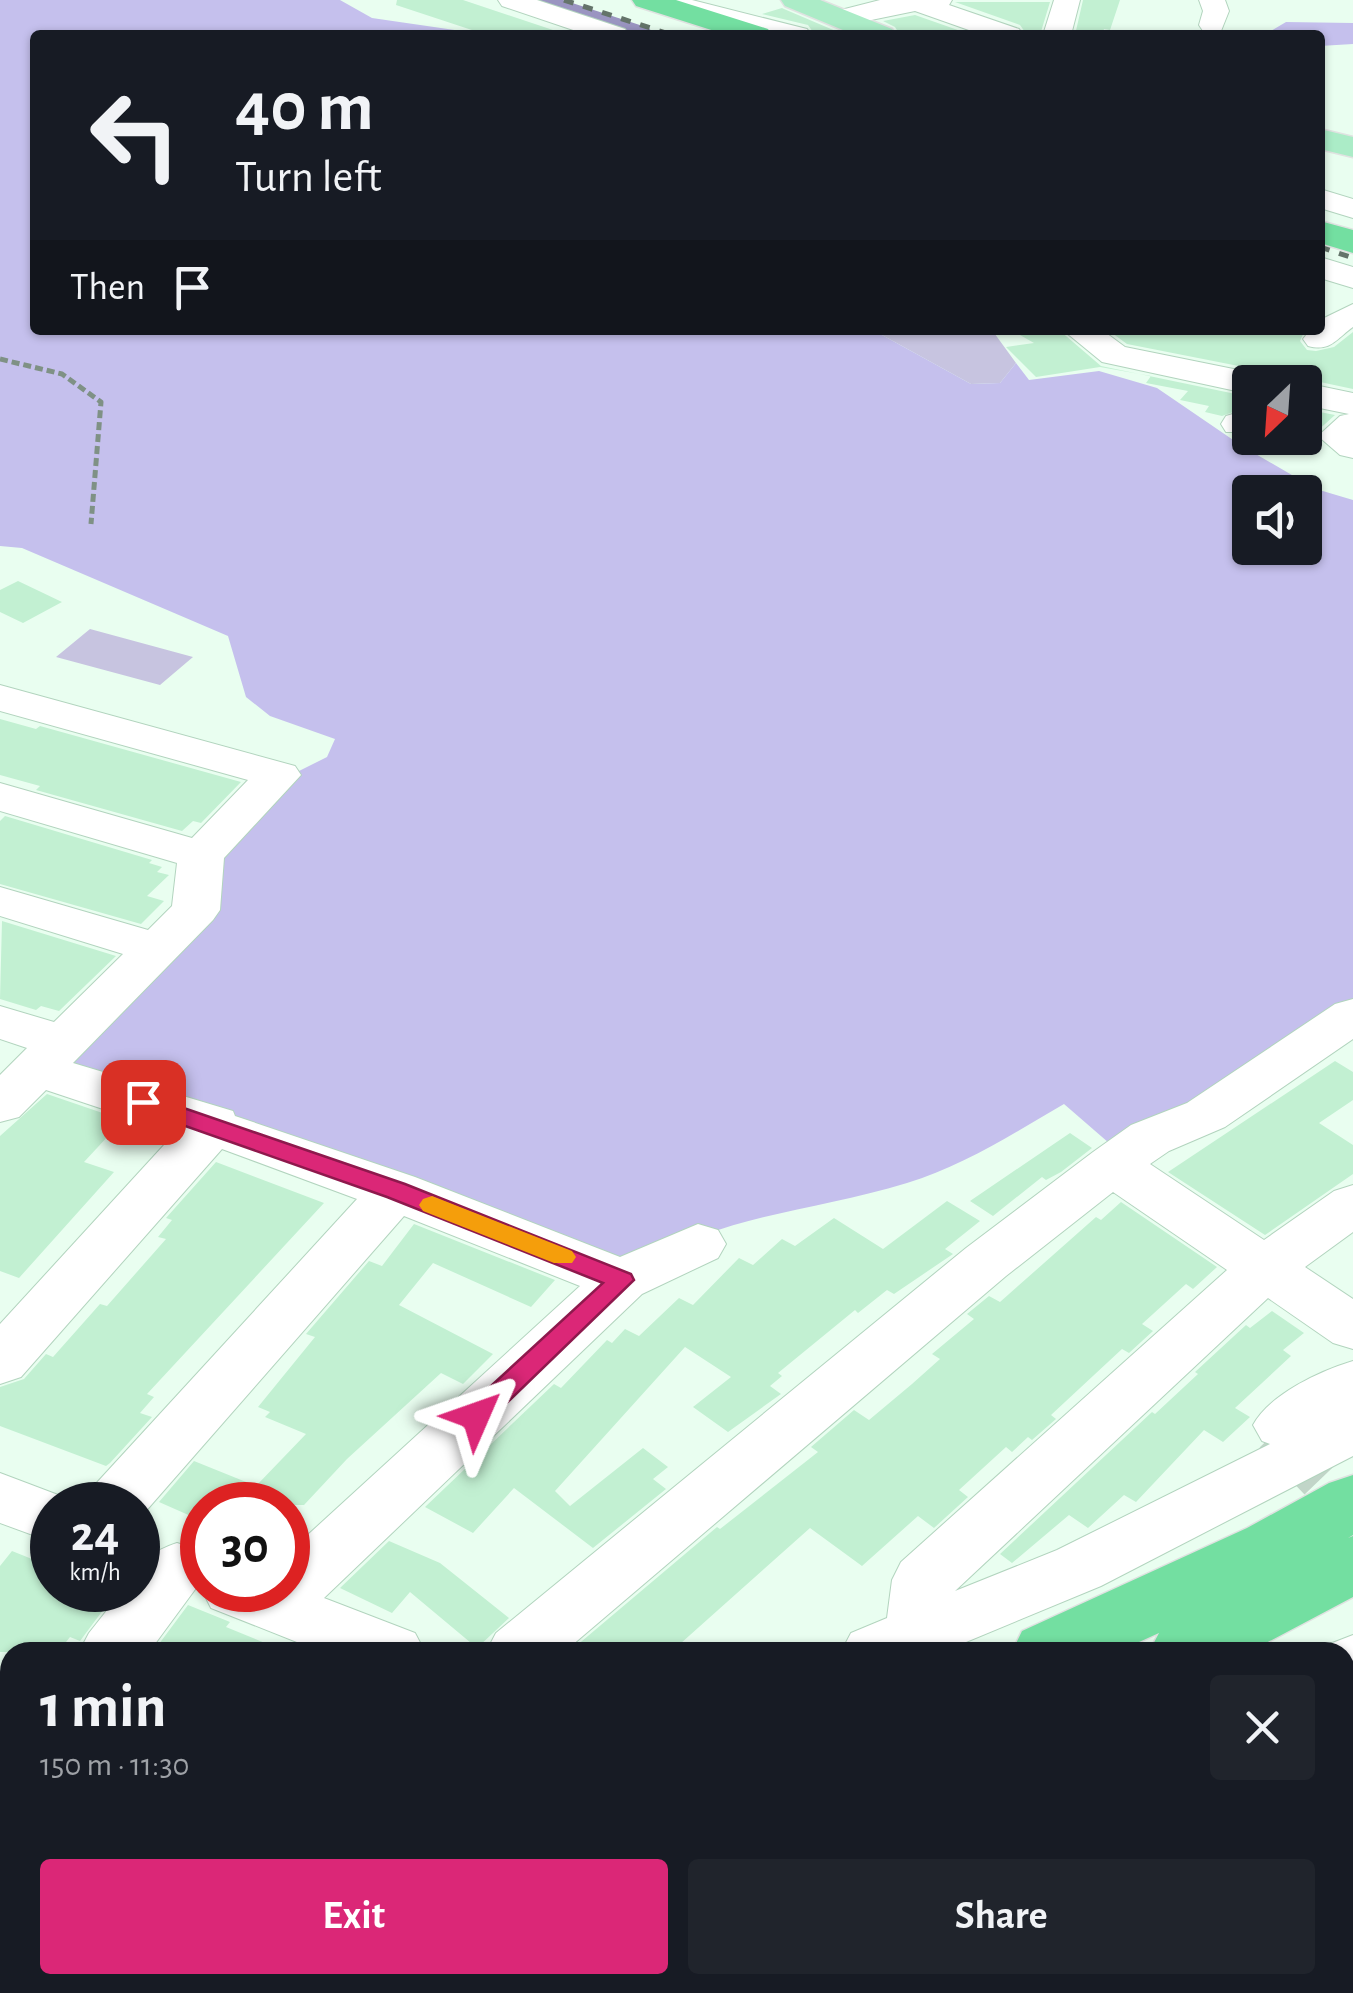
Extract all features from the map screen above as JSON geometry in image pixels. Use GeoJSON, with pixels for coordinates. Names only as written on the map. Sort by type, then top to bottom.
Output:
{"type":"FeatureCollection","features":[{"type":"Feature","properties":{"kind":"highway"},"geometry":{"type":"LineString","coordinates":[[626,10],[698,30]]}},
{"type":"Feature","properties":{"kind":"highway"},"geometry":{"type":"LineString","coordinates":[[626,10],[732,30]]}},
{"type":"Feature","properties":{"kind":"highway"},"geometry":{"type":"LineString","coordinates":[[1325,211],[1353,219]]}},
{"type":"Feature","properties":{"kind":"highway"},"geometry":{"type":"LineString","coordinates":[[1325,223],[1353,231]]}},
{"type":"Feature","properties":{"kind":"highway"},"geometry":{"type":"LineString","coordinates":[[1325,233],[1353,242]]}},
{"type":"Feature","properties":{"kind":"highway"},"geometry":{"type":"LineString","coordinates":[[1070,1642],[1272,1548],[1353,1502]]}},
{"type":"Feature","properties":{"kind":"highway"},"geometry":{"type":"LineString","coordinates":[[1203,1642],[1353,1564]]}},
{"type":"Feature","properties":{"kind":"main road"},"geometry":{"type":"LineString","coordinates":[[795,0],[870,30]]}},
{"type":"Feature","properties":{"kind":"main road"},"geometry":{"type":"LineString","coordinates":[[1325,140],[1353,147]]}},
{"type":"Feature","properties":{"kind":"street"},"geometry":{"type":"LineString","coordinates":[[510,0],[626,10]]}},
{"type":"Feature","properties":{"kind":"street"},"geometry":{"type":"LineString","coordinates":[[661,0],[778,30]]}},
{"type":"Feature","properties":{"kind":"street"},"geometry":{"type":"LineString","coordinates":[[1059,30],[1067,0]]}},
{"type":"Feature","properties":{"kind":"street"},"geometry":{"type":"LineString","coordinates":[[842,18],[928,2],[997,30]]}},
{"type":"Feature","properties":{"kind":"street"},"geometry":{"type":"LineString","coordinates":[[1325,200],[1353,209]]}},
{"type":"Feature","properties":{"kind":"street"},"geometry":{"type":"LineString","coordinates":[[1325,269],[1353,278]]}},
{"type":"Feature","properties":{"kind":"street"},"geometry":{"type":"LineString","coordinates":[[1325,334],[1353,314]]}},
{"type":"Feature","properties":{"kind":"street"},"geometry":{"type":"LineString","coordinates":[[1087,335],[1114,355],[1232,379]]}},
{"type":"Feature","properties":{"kind":"street"},"geometry":{"type":"LineString","coordinates":[[1320,339],[1324,335]]}},
{"type":"Feature","properties":{"kind":"street"},"geometry":{"type":"LineString","coordinates":[[1322,411],[1340,428]]}},
{"type":"Feature","properties":{"kind":"street"},"geometry":{"type":"LineString","coordinates":[[0,698],[279,775],[201,855],[196,910],[33,1072]]}},
{"type":"Feature","properties":{"kind":"street"},"geometry":{"type":"LineString","coordinates":[[0,797],[201,855]]}},
{"type":"Feature","properties":{"kind":"street"},"geometry":{"type":"LineString","coordinates":[[0,901],[158,949]]}},
{"type":"Feature","properties":{"kind":"street"},"geometry":{"type":"LineString","coordinates":[[531,1642],[986,1262],[1112,1164],[1150,1138],[1206,1115],[1353,1015]]}},
{"type":"Feature","properties":{"kind":"street"},"geometry":{"type":"LineString","coordinates":[[0,1022],[33,1072],[214,1124],[396,1190],[622,1280]]}},
{"type":"Feature","properties":{"kind":"street"},"geometry":{"type":"LineString","coordinates":[[0,1362],[214,1124]]}},
{"type":"Feature","properties":{"kind":"street"},"geometry":{"type":"LineString","coordinates":[[1112,1164],[1353,1328]]}},
{"type":"Feature","properties":{"kind":"street"},"geometry":{"type":"LineString","coordinates":[[135,1482],[396,1190]]}},
{"type":"Feature","properties":{"kind":"street"},"geometry":{"type":"LineString","coordinates":[[897,1642],[924,1580],[1266,1267],[1353,1204]]}},
{"type":"Feature","properties":{"kind":"street"},"geometry":{"type":"LineString","coordinates":[[310,1503],[622,1280],[698,1244]]}},
{"type":"Feature","properties":{"kind":"street"},"geometry":{"type":"LineString","coordinates":[[1283,1425],[1353,1383]]}},
{"type":"Feature","properties":{"kind":"street"},"geometry":{"type":"LineString","coordinates":[[901,1642],[1079,1568],[1353,1430]]}},
{"type":"Feature","properties":{"kind":"street"},"geometry":{"type":"LineString","coordinates":[[125,1642],[180,1598]]}},
{"type":"Feature","properties":{"kind":"street"},"geometry":{"type":"LineString","coordinates":[[281,1612],[349,1642]]}},
{"type":"Feature","properties":{"kind":"path"},"geometry":{"type":"LineString","coordinates":[[0,359],[62,374],[101,402],[91,524]]}},
{"type":"Feature","properties":{"kind":"shaded area"},"geometry":{"type":"Polygon","coordinates":[[[0,0],[340,0],[372,18],[455,30],[30,30],[30,335],[882,335],[971,384],[1000,383],[1016,363],[1029,380],[1099,371],[1157,388],[1232,439],[1232,455],[1257,455],[1292,475],[1232,475],[1232,565],[1322,565],[1322,491],[1353,500],[1353,1001],[1231,1086],[1109,1143],[1064,1104],[988,1148],[928,1176],[705,1234],[639,1265],[71,1065],[211,853],[297,772],[327,757],[335,739],[270,716],[246,697],[228,636],[22,548],[0,546],[0,0]]]}},
{"type":"Feature","properties":{"kind":"shaded area"},"geometry":{"type":"Polygon","coordinates":[[[1286,22],[1353,23],[1353,44],[1325,46],[1325,30],[1272,30],[1286,22]]]}},
{"type":"Feature","properties":{"kind":"shaded area"},"geometry":{"type":"Polygon","coordinates":[[[882,335],[996,335],[1016,363],[1000,383],[971,384],[882,335]]]}},
{"type":"Feature","properties":{"kind":"shaded area"},"geometry":{"type":"Polygon","coordinates":[[[90,629],[193,657],[160,685],[56,657],[90,629]]]}},
{"type":"Feature","properties":{"kind":"building"},"geometry":{"type":"Polygon","coordinates":[[[397,0],[463,0],[553,30],[472,30],[396,5],[397,0]]]}},
{"type":"Feature","properties":{"kind":"building"},"geometry":{"type":"Polygon","coordinates":[[[1083,0],[1120,0],[1110,30],[1076,30],[1083,0]]]}},
{"type":"Feature","properties":{"kind":"building"},"geometry":{"type":"Polygon","coordinates":[[[955,2],[1050,2],[1042,30],[1024,30],[1020,25],[955,2]]]}},
{"type":"Feature","properties":{"kind":"building"},"geometry":{"type":"Polygon","coordinates":[[[782,8],[833,30],[812,30],[808,25],[762,14],[782,8]]]}},
{"type":"Feature","properties":{"kind":"building"},"geometry":{"type":"Polygon","coordinates":[[[915,15],[958,30],[897,30],[883,21],[915,15]]]}},
{"type":"Feature","properties":{"kind":"building"},"geometry":{"type":"Polygon","coordinates":[[[1353,332],[1353,389],[1322,382],[1322,365],[1234,365],[1127,344],[1115,335],[1303,335],[1300,341],[1307,350],[1316,351],[1334,347],[1353,332]]]}},
{"type":"Feature","properties":{"kind":"building"},"geometry":{"type":"Polygon","coordinates":[[[1020,335],[1065,335],[1101,366],[1138,374],[1100,367],[1036,377],[1006,347],[1034,343],[1020,335]]]}},
{"type":"Feature","properties":{"kind":"building"},"geometry":{"type":"Polygon","coordinates":[[[1151,376],[1232,393],[1232,412],[1222,416],[1205,412],[1209,406],[1180,400],[1188,391],[1146,383],[1151,376]]]}},
{"type":"Feature","properties":{"kind":"building"},"geometry":{"type":"Polygon","coordinates":[[[1322,412],[1335,415],[1322,427],[1322,412]]]}},
{"type":"Feature","properties":{"kind":"building"},"geometry":{"type":"Polygon","coordinates":[[[18,581],[62,602],[23,623],[0,612],[0,590],[18,581]]]}},
{"type":"Feature","properties":{"kind":"building"},"geometry":{"type":"Polygon","coordinates":[[[0,719],[36,729],[40,726],[241,782],[201,823],[193,821],[182,831],[36,790],[40,786],[0,775],[0,719]]]}},
{"type":"Feature","properties":{"kind":"building"},"geometry":{"type":"Polygon","coordinates":[[[5,816],[152,860],[149,863],[162,867],[157,872],[169,875],[147,896],[164,901],[141,924],[0,884],[0,821],[5,816]]]}},
{"type":"Feature","properties":{"kind":"building"},"geometry":{"type":"Polygon","coordinates":[[[2,921],[116,956],[59,1011],[41,1006],[36,1010],[0,999],[2,921]]]}},
{"type":"Feature","properties":{"kind":"building"},"geometry":{"type":"Polygon","coordinates":[[[1335,1061],[1353,1072],[1353,1100],[1319,1123],[1353,1145],[1353,1174],[1265,1235],[1168,1172],[1335,1061]]]}},
{"type":"Feature","properties":{"kind":"building"},"geometry":{"type":"Polygon","coordinates":[[[47,1094],[123,1120],[84,1162],[114,1172],[19,1278],[0,1271],[0,1136],[47,1094]]]}},
{"type":"Feature","properties":{"kind":"building"},"geometry":{"type":"Polygon","coordinates":[[[1070,1133],[1092,1148],[1061,1172],[1046,1180],[1042,1177],[993,1216],[970,1201],[1070,1133]]]}},
{"type":"Feature","properties":{"kind":"building"},"geometry":{"type":"Polygon","coordinates":[[[216,1162],[324,1203],[147,1394],[154,1397],[140,1413],[152,1417],[106,1466],[0,1426],[0,1387],[24,1379],[46,1354],[53,1357],[100,1304],[107,1306],[166,1239],[158,1237],[172,1220],[166,1218],[216,1162]]]}},
{"type":"Feature","properties":{"kind":"building"},"geometry":{"type":"Polygon","coordinates":[[[947,1201],[980,1221],[945,1249],[953,1254],[894,1294],[887,1290],[858,1313],[855,1310],[778,1373],[782,1376],[770,1386],[781,1394],[728,1432],[693,1407],[731,1377],[685,1347],[555,1491],[570,1506],[643,1448],[668,1467],[653,1479],[666,1489],[593,1548],[514,1488],[473,1533],[425,1507],[554,1384],[561,1388],[607,1340],[612,1343],[625,1329],[639,1336],[679,1298],[693,1305],[739,1258],[753,1265],[782,1239],[795,1246],[834,1218],[883,1249],[947,1201]]]}},
{"type":"Feature","properties":{"kind":"building"},"geometry":{"type":"Polygon","coordinates":[[[1121,1202],[1217,1267],[1193,1289],[1186,1284],[1142,1324],[1153,1331],[1129,1353],[1122,1349],[1051,1415],[1056,1419],[1032,1440],[1028,1437],[1012,1452],[1006,1447],[959,1490],[968,1497],[934,1528],[918,1516],[862,1566],[810,1528],[682,1642],[581,1642],[717,1527],[720,1529],[818,1452],[811,1447],[854,1410],[869,1420],[912,1384],[940,1359],[932,1354],[974,1319],[967,1314],[989,1296],[1000,1302],[1096,1217],[1101,1220],[1121,1202]]]}},
{"type":"Feature","properties":{"kind":"building"},"geometry":{"type":"Polygon","coordinates":[[[414,1224],[555,1280],[531,1307],[433,1263],[399,1305],[493,1354],[463,1384],[441,1373],[310,1499],[310,1482],[260,1482],[306,1434],[265,1417],[270,1412],[258,1407],[315,1337],[306,1334],[369,1261],[382,1266],[414,1224]]]}},
{"type":"Feature","properties":{"kind":"building"},"geometry":{"type":"Polygon","coordinates":[[[1272,1311],[1304,1333],[1283,1350],[1291,1356],[1235,1408],[1250,1417],[1223,1442],[1204,1430],[1136,1502],[1124,1495],[1088,1528],[1069,1515],[1012,1563],[1000,1554],[1198,1374],[1195,1372],[1246,1325],[1250,1328],[1272,1311]]]}},
{"type":"Feature","properties":{"kind":"building"},"geometry":{"type":"Polygon","coordinates":[[[194,1461],[246,1482],[180,1482],[180,1511],[160,1502],[194,1461]]]}},
{"type":"Feature","properties":{"kind":"building"},"geometry":{"type":"Polygon","coordinates":[[[389,1541],[440,1563],[509,1618],[483,1642],[470,1642],[410,1592],[392,1613],[340,1588],[389,1541]]]}},
{"type":"Feature","properties":{"kind":"building"},"geometry":{"type":"Polygon","coordinates":[[[12,1551],[30,1558],[30,1612],[102,1612],[80,1641],[70,1637],[66,1642],[0,1642],[0,1566],[12,1551]]]}},
{"type":"Feature","properties":{"kind":"building"},"geometry":{"type":"Polygon","coordinates":[[[183,1612],[205,1612],[230,1622],[226,1627],[263,1642],[160,1642],[183,1612]]]}},
{"type":"Feature","properties":{"kind":"waterway"},"geometry":{"type":"LineString","coordinates":[[533,0],[623,30]]}},
{"type":"Feature","properties":{"kind":"tunnel"},"geometry":{"type":"LineString","coordinates":[[1283,1425],[1353,1498]]}},
{"type":"Feature","properties":{"kind":"railway"},"geometry":{"type":"LineString","coordinates":[[564,0],[657,30]]}},
{"type":"Feature","properties":{"kind":"railway"},"geometry":{"type":"LineString","coordinates":[[1325,249],[1353,258]]}},
{"type":"Feature","properties":{"kind":"slow traffic"},"geometry":{"type":"LineString","coordinates":[[432,1205],[563,1257]]}},
{"type":"Feature","properties":{"kind":"route"},"geometry":{"type":"LineString","coordinates":[[143,1102],[396,1190],[622,1280],[476,1416]]}}]}
